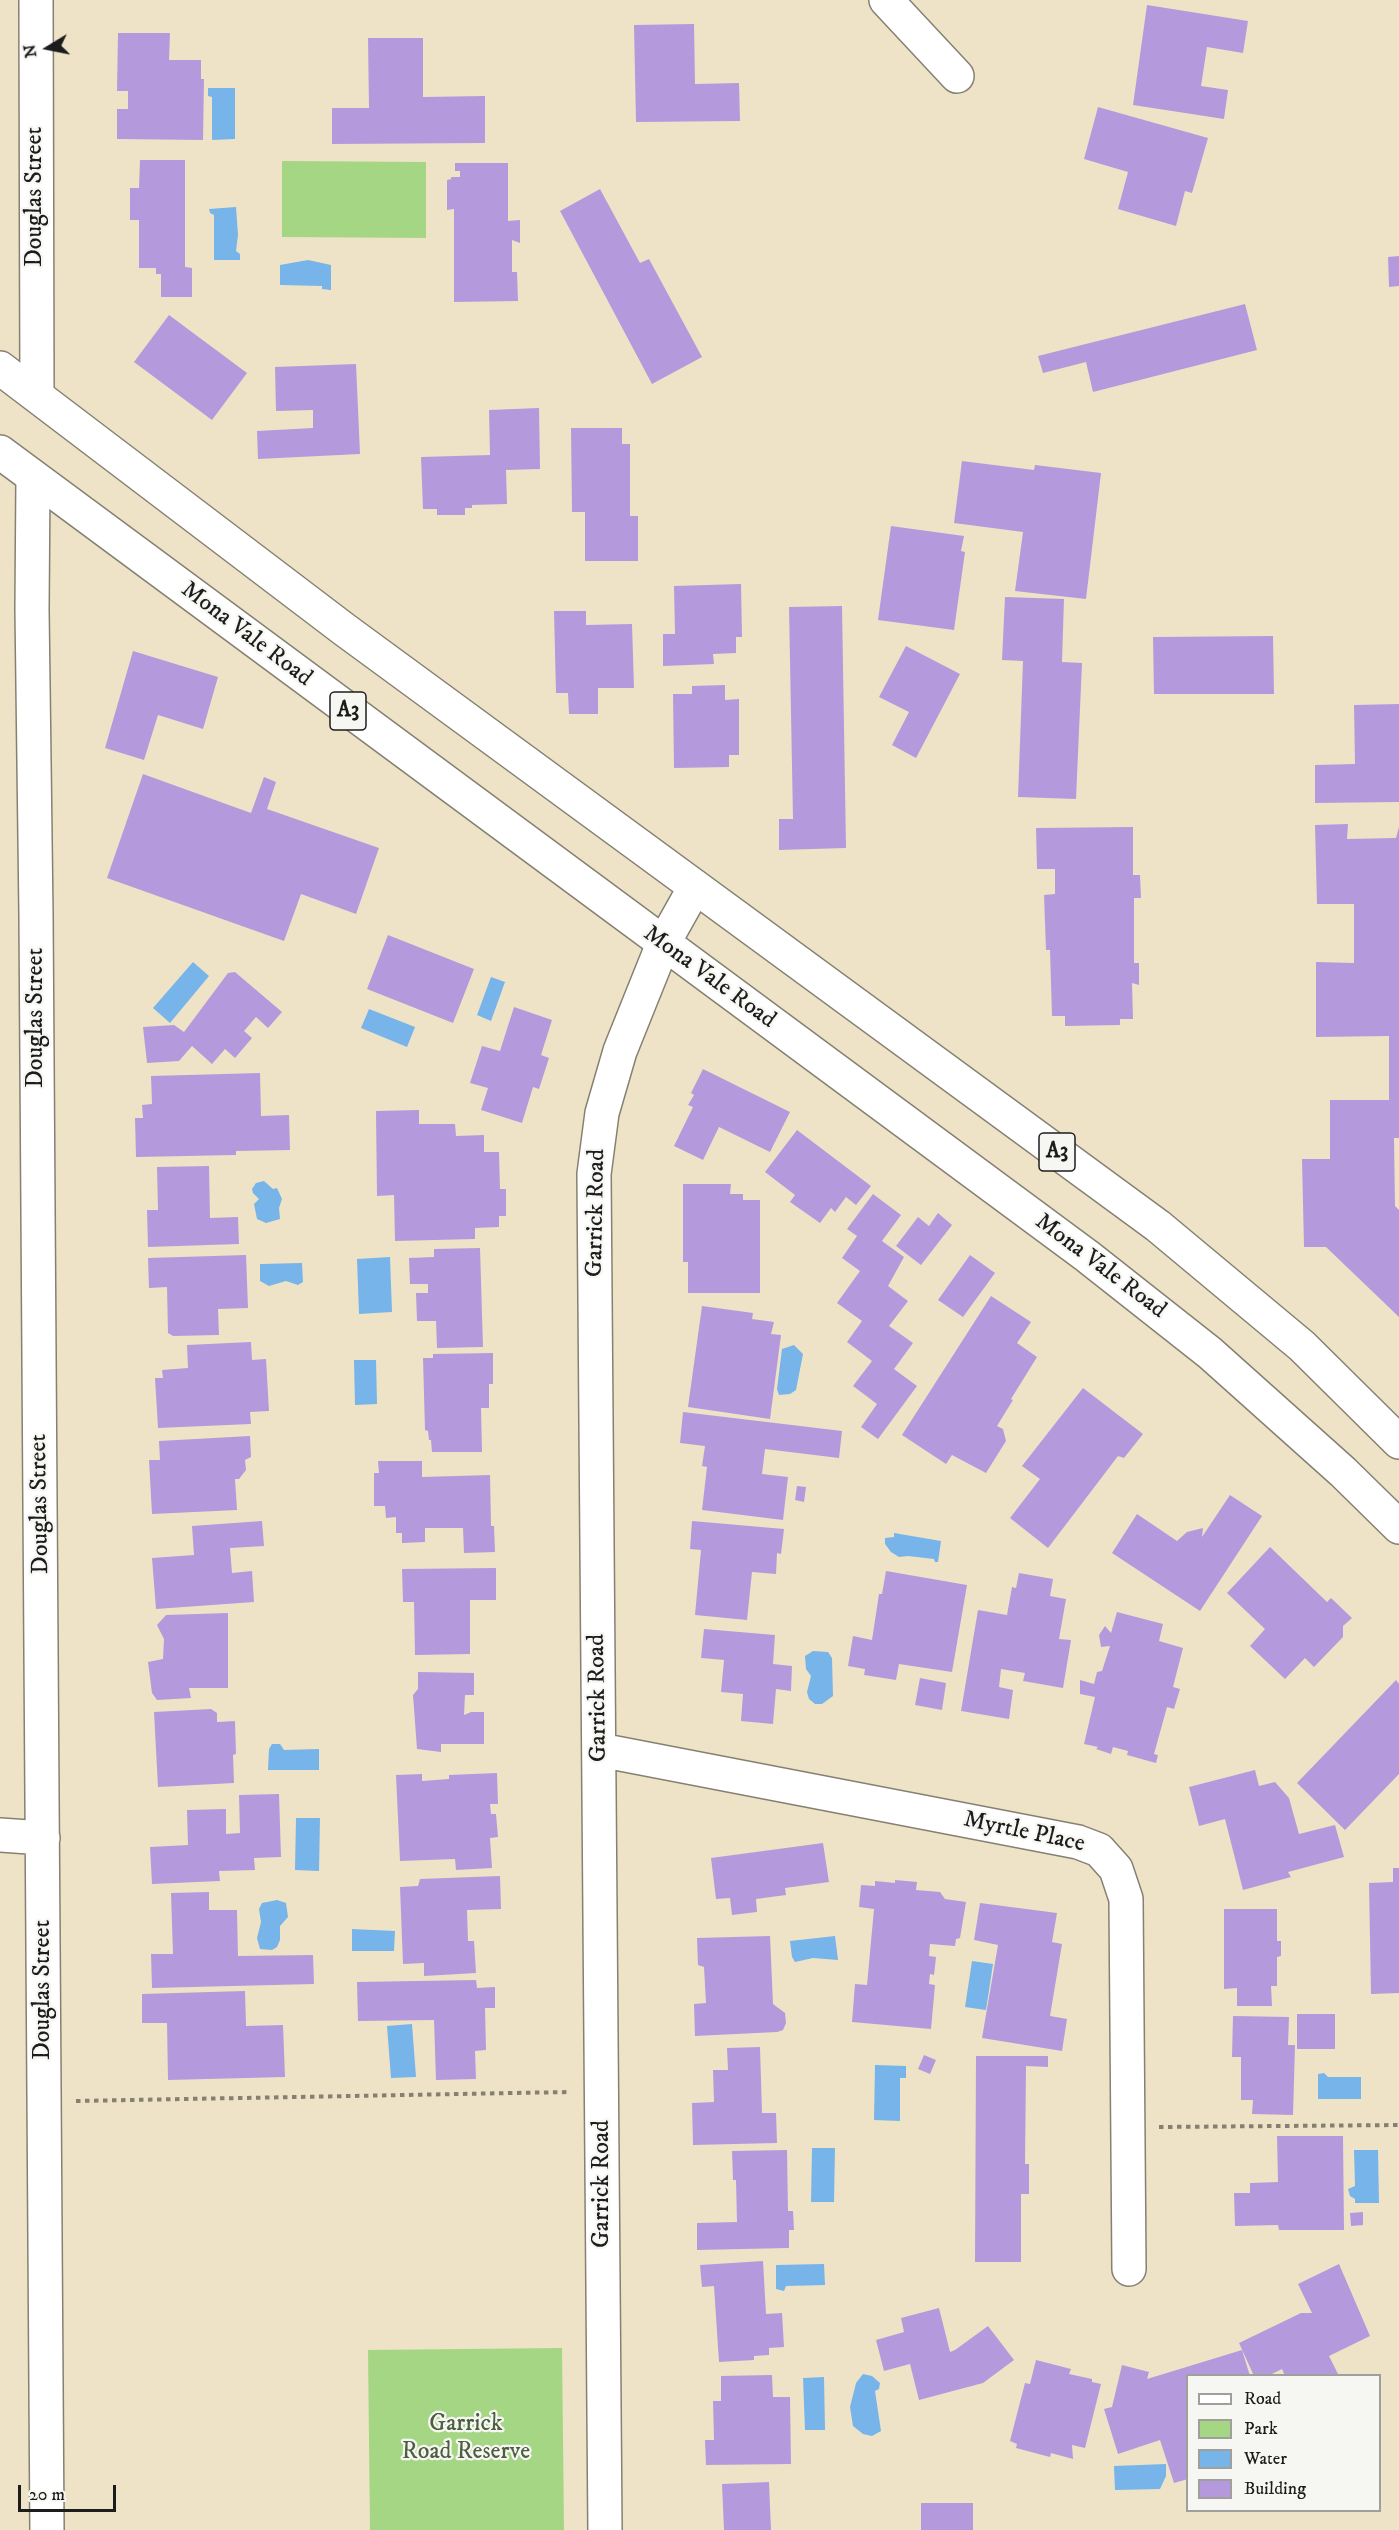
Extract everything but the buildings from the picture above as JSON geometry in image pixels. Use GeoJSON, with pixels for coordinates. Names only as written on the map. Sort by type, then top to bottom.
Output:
{"type":"FeatureCollection","features":[{"type":"Feature","properties":{"kind":"main road","name":"Douglas Street"},"geometry":{"type":"LineString","coordinates":[[36,0],[37,395]]}},
{"type":"Feature","properties":{"kind":"main road"},"geometry":{"type":"LineString","coordinates":[[886,0],[957,76]]}},
{"type":"Feature","properties":{"kind":"main road","name":"A3"},"geometry":{"type":"LineString","coordinates":[[0,368],[345,630],[1158,1226],[1302,1346],[1399,1442]]}},
{"type":"Feature","properties":{"kind":"main road","name":"Mona Vale Road"},"geometry":{"type":"LineString","coordinates":[[0,452],[1087,1256],[1201,1346],[1343,1472],[1399,1527]]}},
{"type":"Feature","properties":{"kind":"main road","name":"Douglas Street"},"geometry":{"type":"LineString","coordinates":[[33,478],[32,609],[47,2530]]}},
{"type":"Feature","properties":{"kind":"main road","name":"Garrick Road"},"geometry":{"type":"LineString","coordinates":[[605,2530],[594,1174],[602,1113],[620,1051],[663,944],[695,887]]}},
{"type":"Feature","properties":{"kind":"main road","name":"Myrtle Place"},"geometry":{"type":"LineString","coordinates":[[600,1750],[1078,1842],[1100,1850],[1116,1869],[1126,1899],[1129,2269]]}},
{"type":"Feature","properties":{"kind":"main road"},"geometry":{"type":"LineString","coordinates":[[0,1835],[43,1838]]}},
{"type":"Feature","properties":{"kind":"path"},"geometry":{"type":"LineString","coordinates":[[45,2101],[602,2091]]}},
{"type":"Feature","properties":{"kind":"path"},"geometry":{"type":"LineString","coordinates":[[1128,2128],[1399,2125]]}},
{"type":"Feature","properties":{"kind":"green space"},"geometry":{"type":"Polygon","coordinates":[[[282,161],[426,162],[426,238],[282,237],[282,161]]]}},
{"type":"Feature","properties":{"kind":"green space","name":"Garrick Road Reserve"},"geometry":{"type":"Polygon","coordinates":[[[562,2348],[564,2530],[370,2530],[368,2350],[562,2348]]]}},
{"type":"Feature","properties":{"kind":"water"},"geometry":{"type":"Polygon","coordinates":[[[208,88],[235,88],[235,139],[212,140],[212,97],[208,96],[208,88]]]}},
{"type":"Feature","properties":{"kind":"water"},"geometry":{"type":"Polygon","coordinates":[[[236,207],[238,235],[236,251],[240,254],[240,260],[214,260],[214,215],[209,209],[236,207]]]}},
{"type":"Feature","properties":{"kind":"water"},"geometry":{"type":"Polygon","coordinates":[[[308,260],[331,265],[331,290],[322,289],[322,286],[280,285],[280,265],[308,260]]]}},
{"type":"Feature","properties":{"kind":"water"},"geometry":{"type":"Polygon","coordinates":[[[193,962],[209,976],[170,1023],[153,1008],[193,962]]]}},
{"type":"Feature","properties":{"kind":"water"},"geometry":{"type":"Polygon","coordinates":[[[491,977],[505,982],[491,1021],[477,1015],[491,977]]]}},
{"type":"Feature","properties":{"kind":"water"},"geometry":{"type":"Polygon","coordinates":[[[369,1009],[415,1027],[407,1047],[361,1028],[369,1009]]]}},
{"type":"Feature","properties":{"kind":"water"},"geometry":{"type":"Polygon","coordinates":[[[264,1181],[273,1189],[277,1188],[282,1199],[279,1208],[280,1219],[266,1223],[257,1219],[254,1204],[259,1199],[252,1189],[256,1183],[264,1181]]]}},
{"type":"Feature","properties":{"kind":"water"},"geometry":{"type":"Polygon","coordinates":[[[390,1257],[392,1312],[359,1314],[357,1259],[390,1257]]]}},
{"type":"Feature","properties":{"kind":"water"},"geometry":{"type":"Polygon","coordinates":[[[302,1263],[303,1282],[298,1285],[286,1281],[269,1286],[260,1281],[260,1264],[302,1263]]]}},
{"type":"Feature","properties":{"kind":"water"},"geometry":{"type":"Polygon","coordinates":[[[794,1345],[803,1354],[796,1390],[790,1394],[779,1395],[777,1389],[782,1349],[794,1345]]]}},
{"type":"Feature","properties":{"kind":"water"},"geometry":{"type":"Polygon","coordinates":[[[354,1360],[376,1360],[377,1404],[355,1405],[354,1360]]]}},
{"type":"Feature","properties":{"kind":"water"},"geometry":{"type":"Polygon","coordinates":[[[894,1533],[941,1541],[938,1562],[934,1559],[899,1557],[891,1552],[885,1544],[885,1538],[894,1537],[894,1533]]]}},
{"type":"Feature","properties":{"kind":"water"},"geometry":{"type":"Polygon","coordinates":[[[813,1651],[828,1652],[832,1658],[833,1696],[822,1704],[815,1704],[809,1699],[807,1692],[811,1676],[806,1669],[805,1656],[813,1651]]]}},
{"type":"Feature","properties":{"kind":"water"},"geometry":{"type":"Polygon","coordinates":[[[272,1744],[280,1744],[284,1750],[319,1749],[319,1770],[268,1770],[269,1749],[272,1744]]]}},
{"type":"Feature","properties":{"kind":"water"},"geometry":{"type":"Polygon","coordinates":[[[296,1818],[320,1818],[319,1871],[295,1870],[296,1818]]]}},
{"type":"Feature","properties":{"kind":"water"},"geometry":{"type":"Polygon","coordinates":[[[277,1900],[286,1903],[288,1917],[280,1926],[280,1940],[277,1947],[272,1950],[260,1949],[257,1938],[261,1922],[259,1909],[262,1903],[277,1900]]]}},
{"type":"Feature","properties":{"kind":"water"},"geometry":{"type":"Polygon","coordinates":[[[352,1929],[395,1931],[394,1951],[352,1951],[352,1929]]]}},
{"type":"Feature","properties":{"kind":"water"},"geometry":{"type":"Polygon","coordinates":[[[835,1936],[838,1960],[813,1958],[795,1962],[792,1957],[790,1941],[835,1936]]]}},
{"type":"Feature","properties":{"kind":"water"},"geometry":{"type":"Polygon","coordinates":[[[972,1961],[993,1964],[986,2010],[965,2007],[972,1961]]]}},
{"type":"Feature","properties":{"kind":"water"},"geometry":{"type":"Polygon","coordinates":[[[412,2024],[416,2077],[391,2078],[387,2026],[412,2024]]]}},
{"type":"Feature","properties":{"kind":"water"},"geometry":{"type":"Polygon","coordinates":[[[875,2065],[906,2066],[906,2078],[900,2078],[900,2121],[874,2120],[875,2065]]]}},
{"type":"Feature","properties":{"kind":"water"},"geometry":{"type":"Polygon","coordinates":[[[1324,2073],[1328,2077],[1361,2077],[1361,2099],[1318,2099],[1318,2074],[1324,2073]]]}},
{"type":"Feature","properties":{"kind":"water"},"geometry":{"type":"Polygon","coordinates":[[[812,2148],[835,2148],[834,2202],[811,2202],[812,2148]]]}},
{"type":"Feature","properties":{"kind":"water"},"geometry":{"type":"Polygon","coordinates":[[[1354,2150],[1378,2150],[1379,2203],[1355,2203],[1355,2199],[1350,2196],[1348,2189],[1355,2186],[1354,2150]]]}},
{"type":"Feature","properties":{"kind":"water"},"geometry":{"type":"Polygon","coordinates":[[[824,2264],[825,2285],[786,2286],[784,2291],[776,2289],[776,2265],[824,2264]]]}},
{"type":"Feature","properties":{"kind":"water"},"geometry":{"type":"Polygon","coordinates":[[[863,2374],[872,2376],[880,2383],[879,2389],[875,2391],[881,2431],[872,2436],[863,2434],[853,2426],[850,2407],[856,2383],[863,2374]]]}},
{"type":"Feature","properties":{"kind":"water"},"geometry":{"type":"Polygon","coordinates":[[[824,2377],[825,2430],[805,2430],[803,2378],[824,2377]]]}},
{"type":"Feature","properties":{"kind":"water"},"geometry":{"type":"Polygon","coordinates":[[[1166,2464],[1166,2476],[1160,2489],[1115,2490],[1114,2466],[1166,2464]]]}}]}
